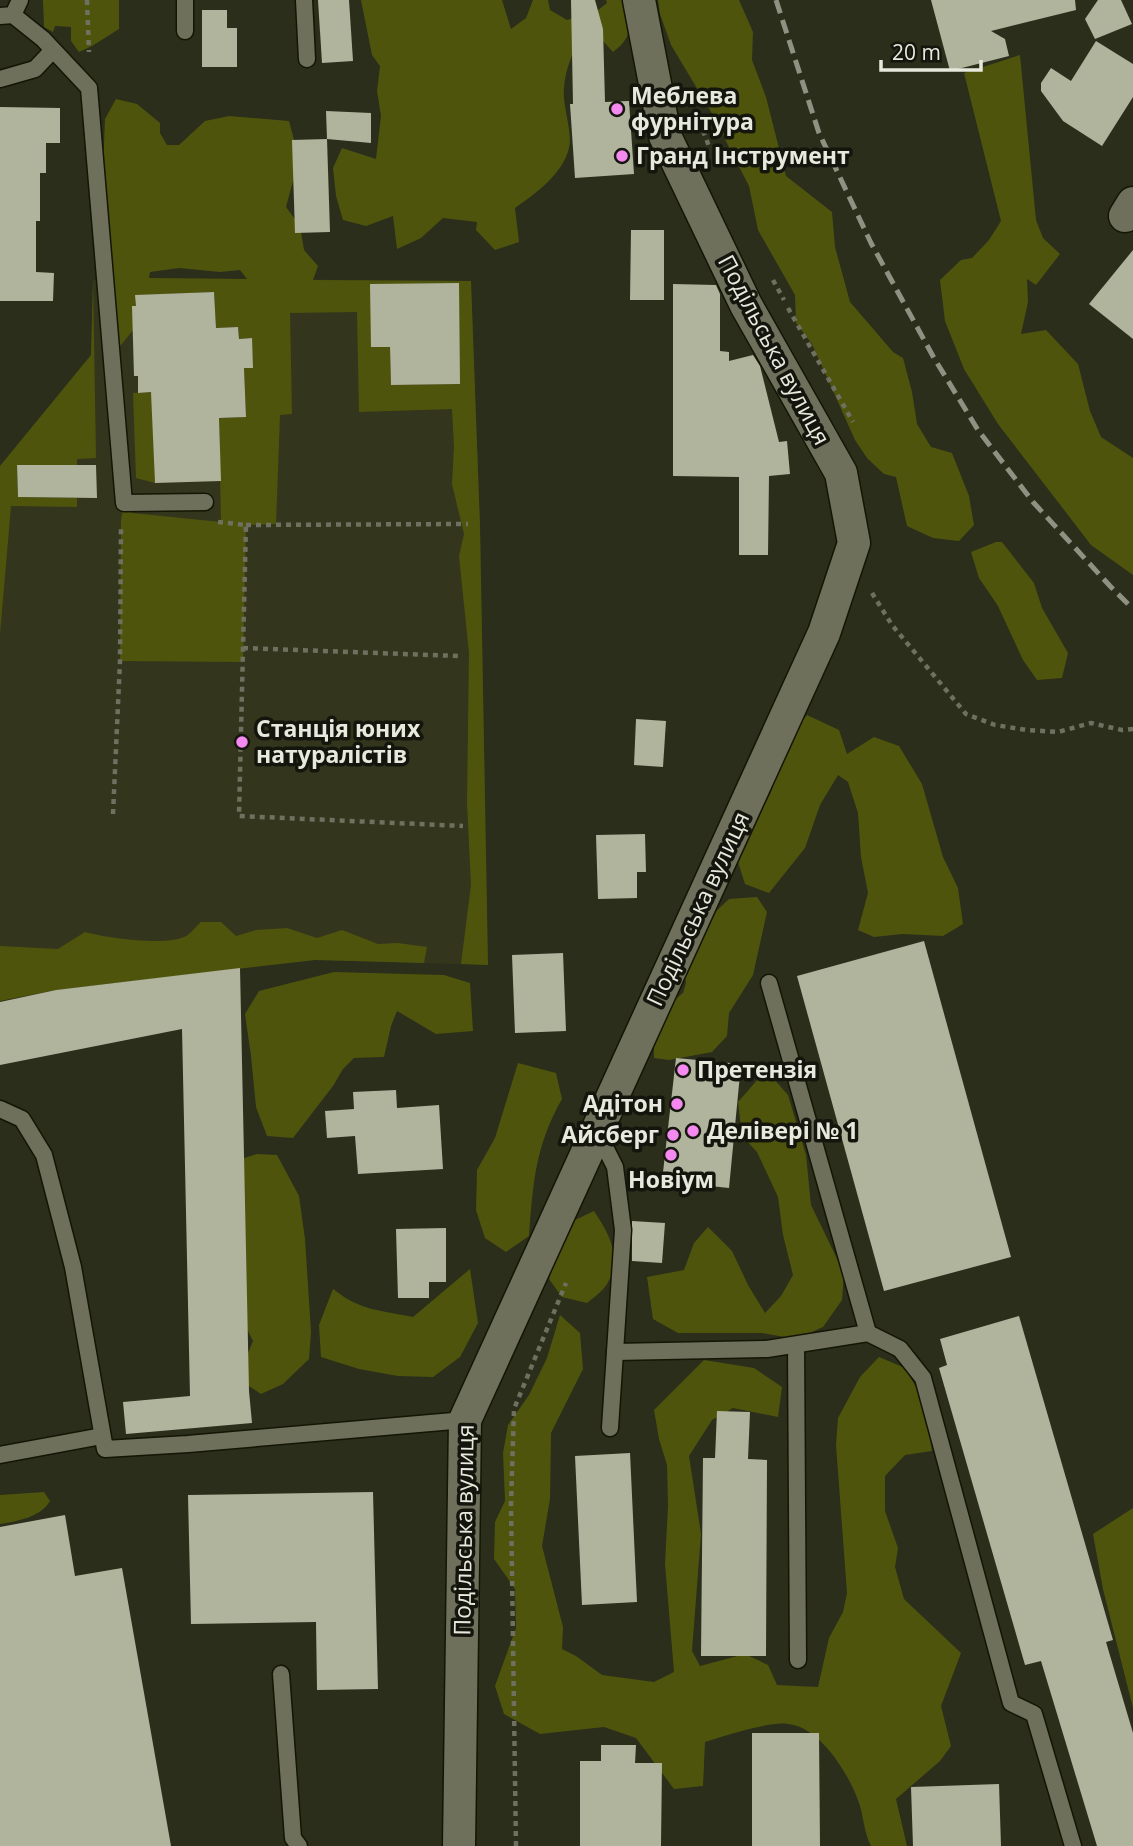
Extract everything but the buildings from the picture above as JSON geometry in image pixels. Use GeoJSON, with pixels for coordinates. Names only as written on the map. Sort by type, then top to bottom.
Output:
{"type":"FeatureCollection","features":[{"type":"Feature","properties":{"kind":"street","name":"Подільська вулиця"},"geometry":{"type":"LineString","coordinates":[[459,1846],[464,1420],[824,633],[854,542],[841,473],[746,304],[665,136],[639,0]]}},
{"type":"Feature","properties":{"kind":"lane"},"geometry":{"type":"LineString","coordinates":[[184,0],[185,31]]}},
{"type":"Feature","properties":{"kind":"lane"},"geometry":{"type":"LineString","coordinates":[[304,0],[307,60]]}},
{"type":"Feature","properties":{"kind":"lane"},"geometry":{"type":"LineString","coordinates":[[11,10],[89,88],[124,503],[205,502]]}},
{"type":"Feature","properties":{"kind":"lane"},"geometry":{"type":"LineString","coordinates":[[0,79],[35,69],[53,50]]}},
{"type":"Feature","properties":{"kind":"lane"},"geometry":{"type":"LineString","coordinates":[[769,983],[868,1333]]}},
{"type":"Feature","properties":{"kind":"lane"},"geometry":{"type":"LineString","coordinates":[[0,1109],[22,1119],[44,1155],[73,1267],[105,1449],[464,1420]]}},
{"type":"Feature","properties":{"kind":"lane"},"geometry":{"type":"LineString","coordinates":[[597,1130],[615,1167],[623,1230],[610,1428]]}},
{"type":"Feature","properties":{"kind":"lane"},"geometry":{"type":"LineString","coordinates":[[615,1352],[767,1349],[868,1333],[900,1349],[923,1378],[1011,1703],[1034,1714],[1073,1846]]}},
{"type":"Feature","properties":{"kind":"lane"},"geometry":{"type":"LineString","coordinates":[[796,1345],[798,1660]]}},
{"type":"Feature","properties":{"kind":"lane"},"geometry":{"type":"LineString","coordinates":[[0,1455],[103,1436]]}},
{"type":"Feature","properties":{"kind":"lane"},"geometry":{"type":"LineString","coordinates":[[281,1674],[293,1838],[299,1846]]}},
{"type":"Feature","properties":{"kind":"path"},"geometry":{"type":"LineString","coordinates":[[88,0],[89,88]]}},
{"type":"Feature","properties":{"kind":"path"},"geometry":{"type":"LineString","coordinates":[[113,814],[120,661],[121,520],[124,503]]}},
{"type":"Feature","properties":{"kind":"path"},"geometry":{"type":"LineString","coordinates":[[208,521],[246,525],[468,524]]}},
{"type":"Feature","properties":{"kind":"path"},"geometry":{"type":"LineString","coordinates":[[246,525],[239,816],[463,826]]}},
{"type":"Feature","properties":{"kind":"path"},"geometry":{"type":"LineString","coordinates":[[872,592],[907,644],[966,714],[995,725],[1027,730],[1058,732],[1091,723],[1122,730],[1133,729]]}},
{"type":"Feature","properties":{"kind":"path"},"geometry":{"type":"LineString","coordinates":[[243,648],[458,656]]}},
{"type":"Feature","properties":{"kind":"shaded area","name":"Станція юних натуралістів"},"geometry":{"type":"Polygon","coordinates":[[[134,278],[471,281],[480,525],[488,965],[315,960],[56,990],[0,1001],[0,466],[91,355],[93,280],[134,278]]]}},
{"type":"Feature","properties":{"kind":"green space"},"geometry":{"type":"Polygon","coordinates":[[[43,0],[119,0],[119,29],[79,52],[71,41],[71,27],[55,26],[53,32],[44,27],[43,0]]]}},
{"type":"Feature","properties":{"kind":"green space"},"geometry":{"type":"Polygon","coordinates":[[[361,0],[502,0],[511,29],[526,18],[533,0],[548,0],[550,10],[567,20],[597,11],[607,3],[606,0],[625,0],[628,35],[613,52],[603,41],[582,30],[565,81],[569,148],[555,175],[515,208],[519,242],[495,250],[476,230],[477,222],[443,218],[421,238],[397,249],[393,216],[366,226],[343,220],[336,196],[333,168],[342,148],[376,159],[381,116],[377,91],[380,66],[372,55],[361,0]]]}},
{"type":"Feature","properties":{"kind":"green space"},"geometry":{"type":"Polygon","coordinates":[[[658,0],[739,0],[753,32],[752,60],[766,97],[786,176],[832,212],[835,247],[850,302],[893,352],[903,358],[917,424],[931,447],[952,453],[969,496],[974,525],[959,541],[933,538],[907,526],[896,477],[884,474],[867,458],[855,440],[812,344],[796,323],[795,295],[758,230],[749,186],[710,110],[671,45],[658,0]]]}},
{"type":"Feature","properties":{"kind":"green space"},"geometry":{"type":"Polygon","coordinates":[[[1020,55],[1036,220],[1043,238],[1060,254],[1036,285],[1027,279],[1028,302],[1021,334],[1046,330],[1078,364],[1090,411],[1101,437],[1133,458],[1133,575],[1091,545],[998,424],[964,369],[945,321],[940,280],[961,260],[972,258],[989,240],[1001,221],[964,73],[1020,55]]]}},
{"type":"Feature","properties":{"kind":"green space"},"geometry":{"type":"Polygon","coordinates":[[[116,99],[137,104],[160,123],[160,133],[167,145],[179,145],[205,121],[229,116],[289,121],[299,159],[286,207],[300,226],[304,250],[318,266],[313,280],[471,281],[480,525],[488,965],[461,964],[471,885],[467,803],[469,653],[459,556],[464,534],[452,484],[452,409],[359,412],[357,312],[290,313],[292,414],[280,415],[276,524],[246,525],[243,662],[120,661],[121,521],[124,503],[132,513],[221,522],[219,418],[246,417],[244,368],[253,368],[251,338],[239,339],[238,327],[216,328],[214,292],[145,295],[137,325],[117,350],[103,170],[105,119],[116,99]],[[179,268],[150,272],[149,278],[247,279],[240,270],[220,272],[179,268]],[[458,284],[371,317],[371,347],[390,347],[391,385],[459,384],[458,284]]]}},
{"type":"Feature","properties":{"kind":"green space"},"geometry":{"type":"Polygon","coordinates":[[[93,280],[96,458],[77,459],[77,465],[17,465],[18,497],[77,498],[77,507],[11,506],[0,634],[0,466],[91,355],[93,280]]]}},
{"type":"Feature","properties":{"kind":"green space"},"geometry":{"type":"Polygon","coordinates":[[[152,392],[155,483],[136,478],[133,393],[152,392]]]}},
{"type":"Feature","properties":{"kind":"green space"},"geometry":{"type":"Polygon","coordinates":[[[1002,542],[1034,583],[1042,608],[1068,653],[1062,678],[1037,680],[1023,660],[998,606],[979,578],[971,552],[1002,542]]]}},
{"type":"Feature","properties":{"kind":"green space"},"geometry":{"type":"Polygon","coordinates":[[[807,715],[839,730],[847,754],[874,737],[899,746],[922,784],[943,857],[958,888],[963,924],[943,936],[902,934],[874,937],[858,930],[868,893],[861,857],[858,813],[848,782],[838,775],[820,805],[805,848],[769,893],[745,884],[737,859],[740,849],[771,792],[791,734],[807,715]]]}},
{"type":"Feature","properties":{"kind":"green space"},"geometry":{"type":"Polygon","coordinates":[[[757,897],[767,912],[753,975],[729,1013],[727,1036],[712,1052],[669,1060],[654,1058],[654,1036],[673,1001],[683,993],[686,983],[683,963],[712,915],[729,899],[757,897]]]}},
{"type":"Feature","properties":{"kind":"green space"},"geometry":{"type":"Polygon","coordinates":[[[201,922],[221,922],[236,936],[256,930],[287,928],[317,938],[342,930],[378,944],[398,943],[427,947],[424,963],[315,960],[56,990],[0,1001],[0,946],[58,949],[85,932],[135,940],[175,940],[186,936],[201,922]]]}},
{"type":"Feature","properties":{"kind":"green space"},"geometry":{"type":"Polygon","coordinates":[[[334,972],[444,975],[470,983],[473,1031],[436,1034],[397,1011],[384,1057],[354,1058],[293,1138],[267,1136],[256,1107],[245,1014],[259,991],[334,972]]]}},
{"type":"Feature","properties":{"kind":"green space"},"geometry":{"type":"Polygon","coordinates":[[[518,1063],[556,1073],[562,1099],[541,1149],[534,1182],[529,1236],[506,1252],[485,1238],[476,1210],[477,1170],[495,1138],[518,1063]]]}},
{"type":"Feature","properties":{"kind":"green space"},"geometry":{"type":"Polygon","coordinates":[[[766,1070],[788,1095],[806,1155],[811,1205],[844,1273],[842,1300],[823,1327],[796,1339],[762,1333],[678,1333],[653,1319],[647,1277],[684,1270],[694,1243],[708,1227],[732,1251],[765,1313],[781,1296],[793,1275],[783,1235],[778,1197],[757,1152],[742,1136],[738,1102],[766,1070]]]}},
{"type":"Feature","properties":{"kind":"green space"},"geometry":{"type":"Polygon","coordinates":[[[257,1154],[277,1155],[299,1196],[305,1239],[311,1332],[309,1359],[283,1384],[261,1394],[237,1378],[253,1341],[237,1309],[229,1163],[257,1154]]]}},
{"type":"Feature","properties":{"kind":"green space"},"geometry":{"type":"Polygon","coordinates":[[[594,1211],[609,1237],[614,1264],[605,1287],[587,1303],[562,1297],[549,1279],[559,1249],[573,1221],[594,1211]]]}},
{"type":"Feature","properties":{"kind":"green space"},"geometry":{"type":"Polygon","coordinates":[[[470,1269],[478,1323],[460,1357],[433,1377],[398,1376],[359,1369],[321,1357],[319,1325],[333,1289],[362,1306],[413,1317],[470,1269]]]}},
{"type":"Feature","properties":{"kind":"green space"},"geometry":{"type":"Polygon","coordinates":[[[560,1315],[580,1333],[583,1369],[551,1433],[550,1499],[542,1546],[563,1627],[562,1649],[602,1675],[654,1682],[674,1672],[665,1564],[667,1465],[654,1410],[704,1360],[754,1368],[782,1387],[778,1417],[733,1408],[712,1420],[689,1456],[701,1534],[692,1651],[700,1666],[745,1654],[768,1665],[777,1685],[818,1687],[829,1638],[843,1612],[847,1593],[836,1445],[838,1418],[860,1377],[879,1357],[905,1368],[925,1403],[932,1451],[905,1455],[885,1476],[885,1511],[898,1548],[895,1567],[904,1599],[961,1653],[941,1706],[951,1746],[940,1761],[896,1799],[907,1846],[871,1846],[860,1806],[840,1765],[822,1742],[800,1727],[788,1724],[770,1725],[705,1742],[703,1786],[674,1789],[636,1738],[604,1727],[540,1734],[504,1714],[495,1686],[516,1628],[515,1589],[494,1559],[495,1522],[505,1501],[503,1453],[508,1425],[529,1395],[547,1358],[560,1315]]]}},
{"type":"Feature","properties":{"kind":"green space"},"geometry":{"type":"Polygon","coordinates":[[[44,1492],[50,1501],[41,1511],[21,1520],[0,1524],[0,1495],[44,1492]]]}},
{"type":"Feature","properties":{"kind":"green space"},"geometry":{"type":"Polygon","coordinates":[[[1133,1508],[1133,1708],[1103,1589],[1093,1534],[1133,1508]]]}},
{"type":"Feature","properties":{"kind":"railway"},"geometry":{"type":"LineString","coordinates":[[776,0],[819,133],[871,243],[934,358],[978,430],[1033,502],[1133,609]]}},
{"type":"Feature","properties":{"kind":"place","name":"Меблева фурнітура"},"geometry":{"type":"Point","coordinates":[617,109]}},
{"type":"Feature","properties":{"kind":"place","name":"Гранд Інструмент"},"geometry":{"type":"Point","coordinates":[622,156]}},
{"type":"Feature","properties":{"kind":"place","name":"Станція юних натуралістів"},"geometry":{"type":"Point","coordinates":[242,742]}},
{"type":"Feature","properties":{"kind":"place","name":"Претензія"},"geometry":{"type":"Point","coordinates":[683,1070]}},
{"type":"Feature","properties":{"kind":"place","name":"Адітон"},"geometry":{"type":"Point","coordinates":[677,1104]}},
{"type":"Feature","properties":{"kind":"place","name":"Делівері № 1"},"geometry":{"type":"Point","coordinates":[693,1131]}},
{"type":"Feature","properties":{"kind":"place","name":"Айсберг"},"geometry":{"type":"Point","coordinates":[673,1135]}},
{"type":"Feature","properties":{"kind":"place","name":"Новіум"},"geometry":{"type":"Point","coordinates":[671,1155]}}]}
